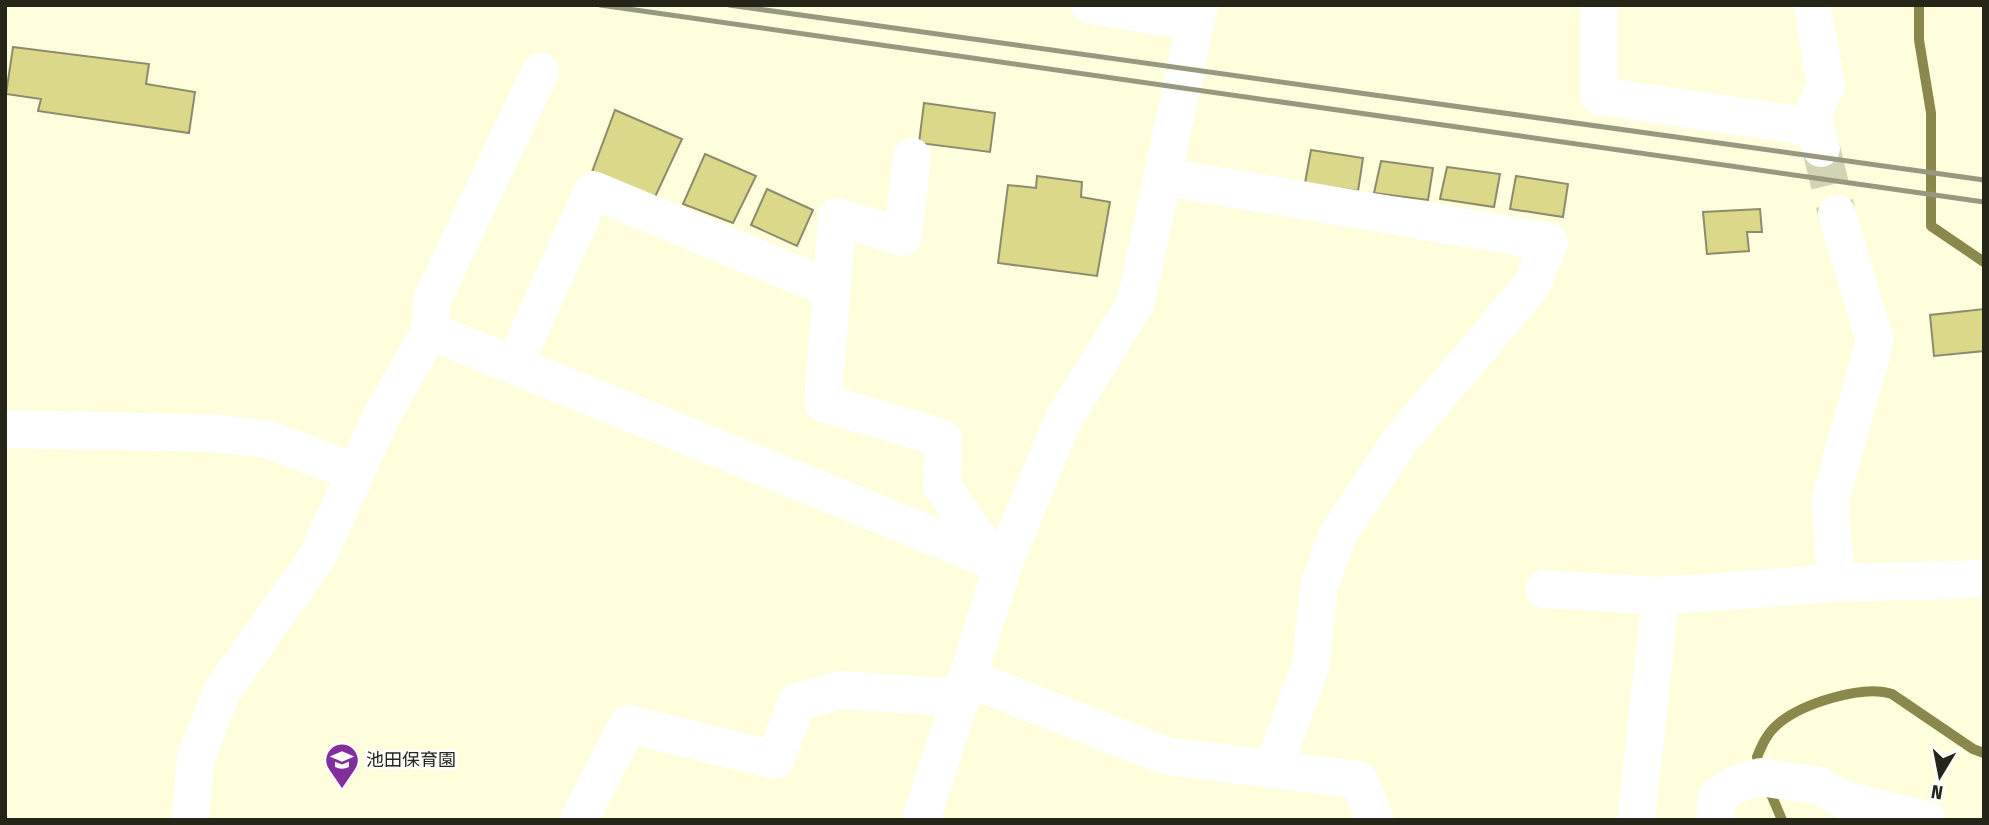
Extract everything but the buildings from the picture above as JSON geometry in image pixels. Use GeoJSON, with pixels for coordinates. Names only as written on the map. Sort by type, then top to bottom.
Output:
{"type":"FeatureCollection","features":[{"type":"Feature","properties":{"kind":"street"},"geometry":{"type":"LineString","coordinates":[[921,820],[965,688],[999,560],[1063,420],[1136,302],[1165,177],[1197,13],[1090,5]]}},
{"type":"Feature","properties":{"kind":"street"},"geometry":{"type":"LineString","coordinates":[[1599,5],[1599,96],[1818,137],[1816,106],[1826,86],[1812,5]]}},
{"type":"Feature","properties":{"kind":"street"},"geometry":{"type":"LineString","coordinates":[[190,820],[196,757],[222,691],[317,557],[382,415],[430,331],[432,300],[540,72]]}},
{"type":"Feature","properties":{"kind":"street"},"geometry":{"type":"LineString","coordinates":[[912,157],[903,237],[837,217],[822,403],[943,438],[942,486],[999,560]]}},
{"type":"Feature","properties":{"kind":"street"},"geometry":{"type":"LineString","coordinates":[[1165,177],[1549,242],[1532,285],[1400,441],[1338,536],[1319,587],[1311,664],[1273,769]]}},
{"type":"Feature","properties":{"kind":"street"},"geometry":{"type":"LineString","coordinates":[[514,365],[593,190],[831,289]]}},
{"type":"Feature","properties":{"kind":"street"},"geometry":{"type":"LineString","coordinates":[[1836,583],[1830,501],[1875,340],[1837,214]]}},
{"type":"Feature","properties":{"kind":"street"},"geometry":{"type":"LineString","coordinates":[[430,331],[999,560]]}},
{"type":"Feature","properties":{"kind":"street"},"geometry":{"type":"LineString","coordinates":[[5,429],[207,433],[267,439],[355,472]]}},
{"type":"Feature","properties":{"kind":"street"},"geometry":{"type":"LineString","coordinates":[[1544,589],[1661,596],[1836,583],[1984,579]]}},
{"type":"Feature","properties":{"kind":"street"},"geometry":{"type":"LineString","coordinates":[[1636,820],[1661,596]]}},
{"type":"Feature","properties":{"kind":"street"},"geometry":{"type":"LineString","coordinates":[[579,820],[628,724],[775,760],[797,702],[840,690],[965,688],[1166,756],[1359,780]]}},
{"type":"Feature","properties":{"kind":"street"},"geometry":{"type":"LineString","coordinates":[[1715,820],[1717,796],[1737,784],[1761,777],[1819,786],[1844,800],[1927,820]]}},
{"type":"Feature","properties":{"kind":"street"},"geometry":{"type":"LineString","coordinates":[[1346,820],[1359,780]]}},
{"type":"Feature","properties":{"kind":"street"},"geometry":{"type":"LineString","coordinates":[[1359,780],[1375,820]]}},
{"type":"Feature","properties":{"kind":"waterway"},"geometry":{"type":"LineString","coordinates":[[1919,5],[1919,40],[1931,113],[1931,226],[1984,262]]}},
{"type":"Feature","properties":{"kind":"waterway"},"geometry":{"type":"LineString","coordinates":[[1763,772],[1757,757],[1768,735],[1778,724],[1801,709],[1817,703],[1865,692],[1892,694],[1973,749],[1984,753]]}},
{"type":"Feature","properties":{"kind":"waterway"},"geometry":{"type":"LineString","coordinates":[[1768,787],[1782,820]]}},
{"type":"Feature","properties":{"kind":"tunnel"},"geometry":{"type":"LineString","coordinates":[[1821,148],[1837,214]]}},
{"type":"Feature","properties":{"kind":"railway"},"geometry":{"type":"LineString","coordinates":[[600,5],[1984,202]]}},
{"type":"Feature","properties":{"kind":"railway"},"geometry":{"type":"LineString","coordinates":[[729,5],[1984,180]]}},
{"type":"Feature","properties":{"kind":"place","name":"池田保育園"},"geometry":{"type":"Point","coordinates":[342,790]}}]}
